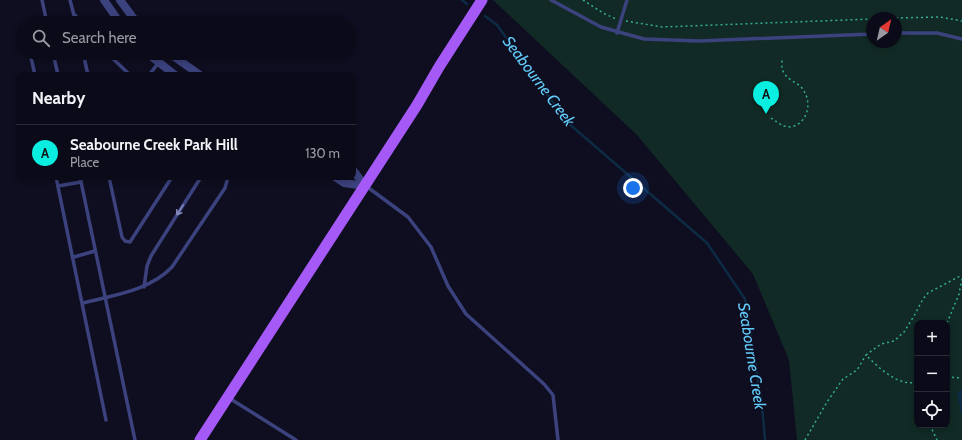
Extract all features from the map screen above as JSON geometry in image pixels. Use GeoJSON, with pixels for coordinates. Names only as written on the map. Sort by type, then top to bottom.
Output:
{"type":"FeatureCollection","features":[{"type":"Feature","properties":{"kind":"main road"},"geometry":{"type":"LineString","coordinates":[[200,440],[365,186],[482,0]]}},
{"type":"Feature","properties":{"kind":"street"},"geometry":{"type":"LineString","coordinates":[[104,0],[115,16]]}},
{"type":"Feature","properties":{"kind":"street"},"geometry":{"type":"LineString","coordinates":[[120,0],[132,16]]}},
{"type":"Feature","properties":{"kind":"street"},"geometry":{"type":"LineString","coordinates":[[155,60],[171,72]]}},
{"type":"Feature","properties":{"kind":"street"},"geometry":{"type":"LineString","coordinates":[[179,60],[196,72]]}},
{"type":"Feature","properties":{"kind":"street"},"geometry":{"type":"LineString","coordinates":[[356,174],[365,186]]}},
{"type":"Feature","properties":{"kind":"street"},"geometry":{"type":"LineString","coordinates":[[340,180],[344,183],[365,186]]}},
{"type":"Feature","properties":{"kind":"lane"},"geometry":{"type":"LineString","coordinates":[[42,0],[45,16]]}},
{"type":"Feature","properties":{"kind":"lane"},"geometry":{"type":"LineString","coordinates":[[70,0],[74,16]]}},
{"type":"Feature","properties":{"kind":"lane"},"geometry":{"type":"LineString","coordinates":[[552,0],[562,4],[601,27],[618,33],[644,39],[676,41],[866,34]]}},
{"type":"Feature","properties":{"kind":"lane"},"geometry":{"type":"LineString","coordinates":[[558,0],[562,4]]}},
{"type":"Feature","properties":{"kind":"lane"},"geometry":{"type":"LineString","coordinates":[[618,33],[627,0]]}},
{"type":"Feature","properties":{"kind":"lane"},"geometry":{"type":"LineString","coordinates":[[73,12],[76,16]]}},
{"type":"Feature","properties":{"kind":"lane"},"geometry":{"type":"LineString","coordinates":[[902,33],[937,34],[962,39]]}},
{"type":"Feature","properties":{"kind":"lane"},"geometry":{"type":"LineString","coordinates":[[32,60],[34,72]]}},
{"type":"Feature","properties":{"kind":"lane"},"geometry":{"type":"LineString","coordinates":[[55,60],[57,72]]}},
{"type":"Feature","properties":{"kind":"lane"},"geometry":{"type":"LineString","coordinates":[[85,60],[87,72]]}},
{"type":"Feature","properties":{"kind":"lane"},"geometry":{"type":"LineString","coordinates":[[114,60],[127,72]]}},
{"type":"Feature","properties":{"kind":"lane"},"geometry":{"type":"LineString","coordinates":[[151,72],[160,60]]}},
{"type":"Feature","properties":{"kind":"lane"},"geometry":{"type":"LineString","coordinates":[[57,180],[74,257],[106,420]]}},
{"type":"Feature","properties":{"kind":"lane"},"geometry":{"type":"LineString","coordinates":[[110,180],[122,237],[125,241],[130,242],[170,180]]}},
{"type":"Feature","properties":{"kind":"lane"},"geometry":{"type":"LineString","coordinates":[[144,287],[147,266],[151,256],[200,180]]}},
{"type":"Feature","properties":{"kind":"lane"},"geometry":{"type":"LineString","coordinates":[[83,303],[144,287],[163,276],[172,267],[225,188],[227,180]]}},
{"type":"Feature","properties":{"kind":"lane"},"geometry":{"type":"LineString","coordinates":[[58,186],[82,182],[135,440]]}},
{"type":"Feature","properties":{"kind":"lane"},"geometry":{"type":"LineString","coordinates":[[365,186],[408,217],[431,247],[448,286],[466,314],[544,384],[553,396],[558,440]]}},
{"type":"Feature","properties":{"kind":"lane"},"geometry":{"type":"LineString","coordinates":[[74,257],[95,251]]}},
{"type":"Feature","properties":{"kind":"lane"},"geometry":{"type":"LineString","coordinates":[[228,397],[296,440]]}},
{"type":"Feature","properties":{"kind":"path"},"geometry":{"type":"LineString","coordinates":[[584,0],[607,15],[621,20],[662,27],[866,19]]}},
{"type":"Feature","properties":{"kind":"path"},"geometry":{"type":"LineString","coordinates":[[902,18],[940,17],[962,21]]}},
{"type":"Feature","properties":{"kind":"path"},"geometry":{"type":"LineString","coordinates":[[771,118],[783,126],[791,127],[804,120],[807,111],[806,95],[801,88],[784,74],[782,70],[782,58]]}},
{"type":"Feature","properties":{"kind":"path"},"geometry":{"type":"LineString","coordinates":[[805,440],[843,378],[857,370],[866,355],[881,344],[894,341],[904,332],[928,293],[962,275]]}},
{"type":"Feature","properties":{"kind":"path"},"geometry":{"type":"LineString","coordinates":[[948,320],[959,294],[962,278]]}},
{"type":"Feature","properties":{"kind":"path"},"geometry":{"type":"LineString","coordinates":[[866,355],[893,377],[914,383]]}},
{"type":"Feature","properties":{"kind":"path"},"geometry":{"type":"LineString","coordinates":[[950,377],[962,378]]}},
{"type":"Feature","properties":{"kind":"path"},"geometry":{"type":"LineString","coordinates":[[931,428],[937,440]]}},
{"type":"Feature","properties":{"kind":"green space"},"geometry":{"type":"Polygon","coordinates":[[[493,0],[962,0],[962,440],[797,440],[789,360],[753,274],[637,135],[493,0]]]}},
{"type":"Feature","properties":{"kind":"water"},"geometry":{"type":"Polygon","coordinates":[[[962,389],[962,418],[957,393],[962,389]]]}},
{"type":"Feature","properties":{"kind":"waterway","name":"Seabourne Creek"},"geometry":{"type":"LineString","coordinates":[[462,0],[467,4]]}},
{"type":"Feature","properties":{"kind":"waterway","name":"Seabourne Creek"},"geometry":{"type":"LineString","coordinates":[[485,16],[497,25],[567,122],[707,243],[745,299],[762,405],[765,440]]}},
{"type":"Feature","properties":{"kind":"place","name":"Seabourne Creek Park Hill"},"geometry":{"type":"Point","coordinates":[766,114]}}]}
